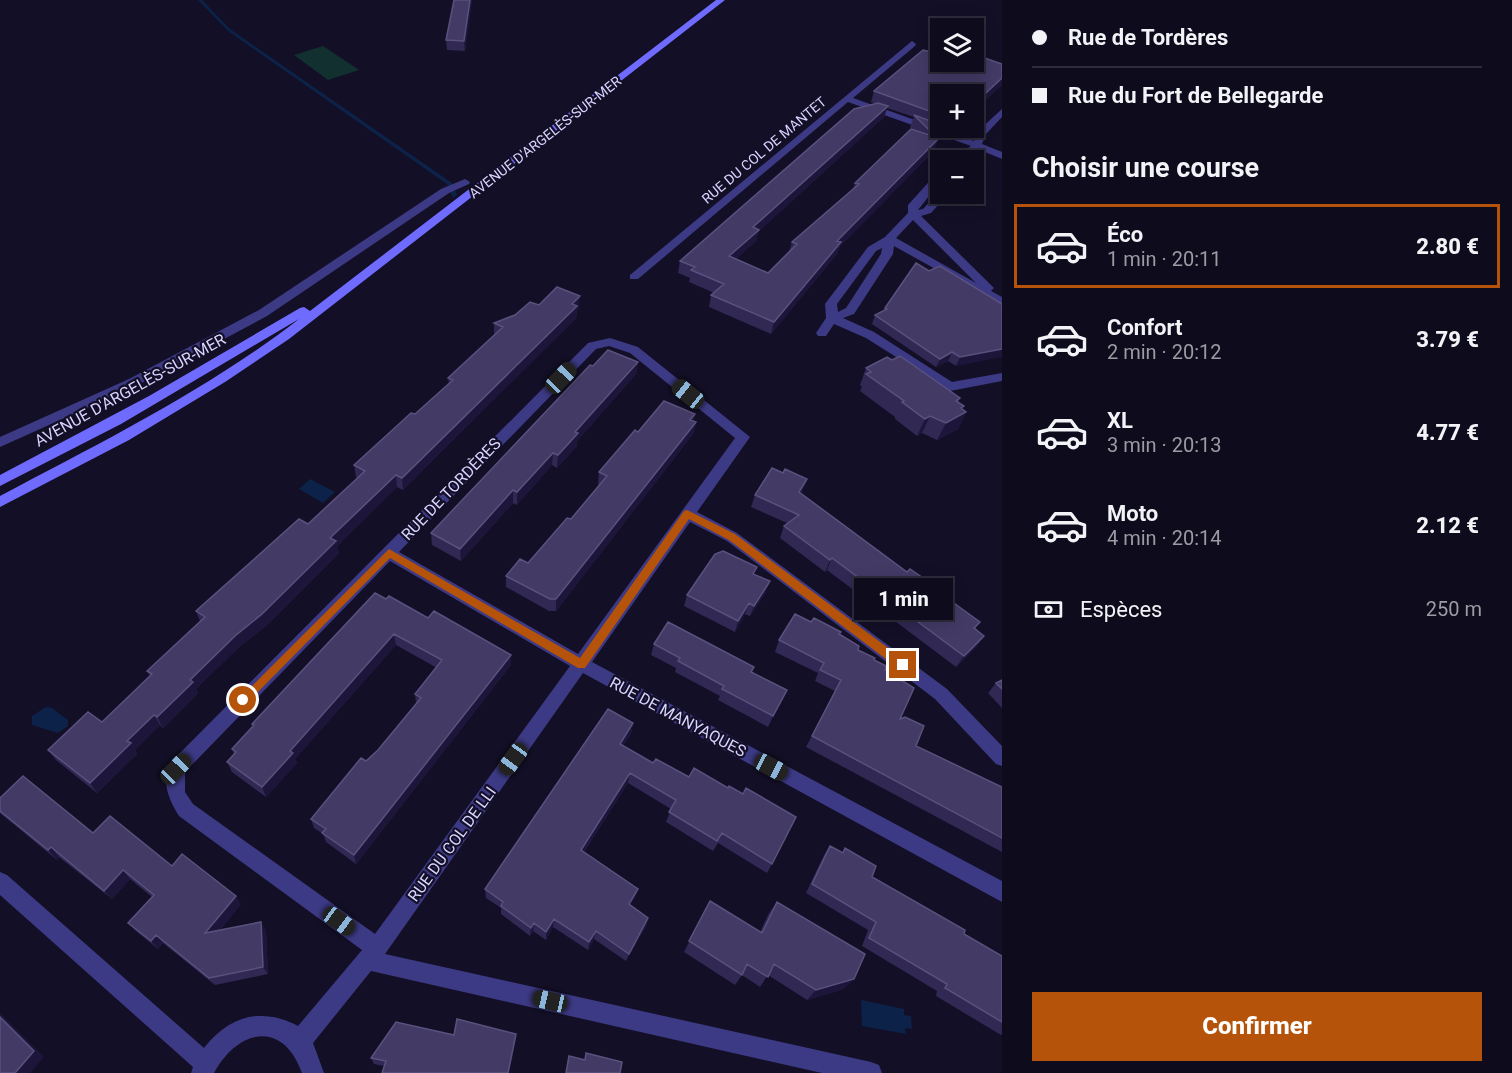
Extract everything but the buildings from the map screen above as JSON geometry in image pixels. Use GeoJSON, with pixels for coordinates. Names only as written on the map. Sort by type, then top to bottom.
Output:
{"type":"FeatureCollection","features":[{"type":"Feature","properties":{"kind":"main road","name":"AVENUE D'ARGELÈS-SUR-MER"},"geometry":{"type":"LineString","coordinates":[[0,502],[124,437],[220,379],[285,336],[721,0]]}},
{"type":"Feature","properties":{"kind":"main road","name":"AVENUE D'ARGELÈS-SUR-MER"},"geometry":{"type":"LineString","coordinates":[[0,481],[240,350],[368,272]]}},
{"type":"Feature","properties":{"kind":"street","name":"RUE DU COL DE MANTET"},"geometry":{"type":"LineString","coordinates":[[634,277],[912,44]]}},
{"type":"Feature","properties":{"kind":"street"},"geometry":{"type":"LineString","coordinates":[[847,99],[947,132],[1002,156]]}},
{"type":"Feature","properties":{"kind":"street"},"geometry":{"type":"LineString","coordinates":[[976,150],[981,133],[1002,112]]}},
{"type":"Feature","properties":{"kind":"street"},"geometry":{"type":"LineString","coordinates":[[971,150],[978,146]]}},
{"type":"Feature","properties":{"kind":"street"},"geometry":{"type":"LineString","coordinates":[[0,442],[92,402],[263,313],[445,191],[465,182]]}},
{"type":"Feature","properties":{"kind":"street"},"geometry":{"type":"LineString","coordinates":[[930,187],[912,207],[913,214],[1001,301]]}},
{"type":"Feature","properties":{"kind":"street"},"geometry":{"type":"LineString","coordinates":[[832,318],[831,304],[872,249],[890,239],[913,214],[927,211],[934,204]]}},
{"type":"Feature","properties":{"kind":"street"},"geometry":{"type":"LineString","coordinates":[[890,239],[1001,301]]}},
{"type":"Feature","properties":{"kind":"street"},"geometry":{"type":"LineString","coordinates":[[822,333],[832,318],[850,311],[887,254],[890,239]]}},
{"type":"Feature","properties":{"kind":"street"},"geometry":{"type":"LineString","coordinates":[[832,318],[870,335],[950,387],[1002,376]]}},
{"type":"Feature","properties":{"kind":"street","name":"RUE DE TORDÈRES"},"geometry":{"type":"LineString","coordinates":[[372,954],[186,810],[176,794],[176,769],[592,346],[610,342],[634,350],[743,437]]}},
{"type":"Feature","properties":{"kind":"street","name":"RUE DU COL DE LLI"},"geometry":{"type":"LineString","coordinates":[[300,1041],[372,954],[743,437]]}},
{"type":"Feature","properties":{"kind":"street"},"geometry":{"type":"LineString","coordinates":[[687,514],[732,537],[941,694],[1002,758]]}},
{"type":"Feature","properties":{"kind":"street","name":"RUE DE MANYAQUES"},"geometry":{"type":"LineString","coordinates":[[389,553],[581,664],[1002,892]]}},
{"type":"Feature","properties":{"kind":"street"},"geometry":{"type":"LineString","coordinates":[[0,882],[204,1068],[218,1046],[234,1033],[252,1026],[270,1025],[287,1030],[300,1041],[309,1058],[312,1073]]}},
{"type":"Feature","properties":{"kind":"street"},"geometry":{"type":"LineString","coordinates":[[372,954],[871,1073]]}},
{"type":"Feature","properties":{"kind":"green space"},"geometry":{"type":"Polygon","coordinates":[[[323,46],[359,70],[328,80],[294,55],[323,46]]]}},
{"type":"Feature","properties":{"kind":"water"},"geometry":{"type":"Polygon","coordinates":[[[198,0],[202,0],[230,29],[452,183],[457,195],[453,198],[447,184],[228,31],[198,0]]]}},
{"type":"Feature","properties":{"kind":"water"},"geometry":{"type":"Polygon","coordinates":[[[310,479],[335,492],[323,503],[299,489],[310,479]]]}},
{"type":"Feature","properties":{"kind":"water"},"geometry":{"type":"Polygon","coordinates":[[[46,707],[52,708],[68,720],[68,726],[58,733],[32,725],[32,716],[46,707]]]}},
{"type":"Feature","properties":{"kind":"water"},"geometry":{"type":"Polygon","coordinates":[[[861,1000],[904,1009],[904,1015],[911,1016],[912,1029],[905,1028],[906,1034],[862,1026],[861,1000]]]}},
{"type":"Feature","properties":{"kind":"route"},"geometry":{"type":"LineString","coordinates":[[243,700],[389,553],[581,664],[687,514],[732,537],[903,665]]}}]}
